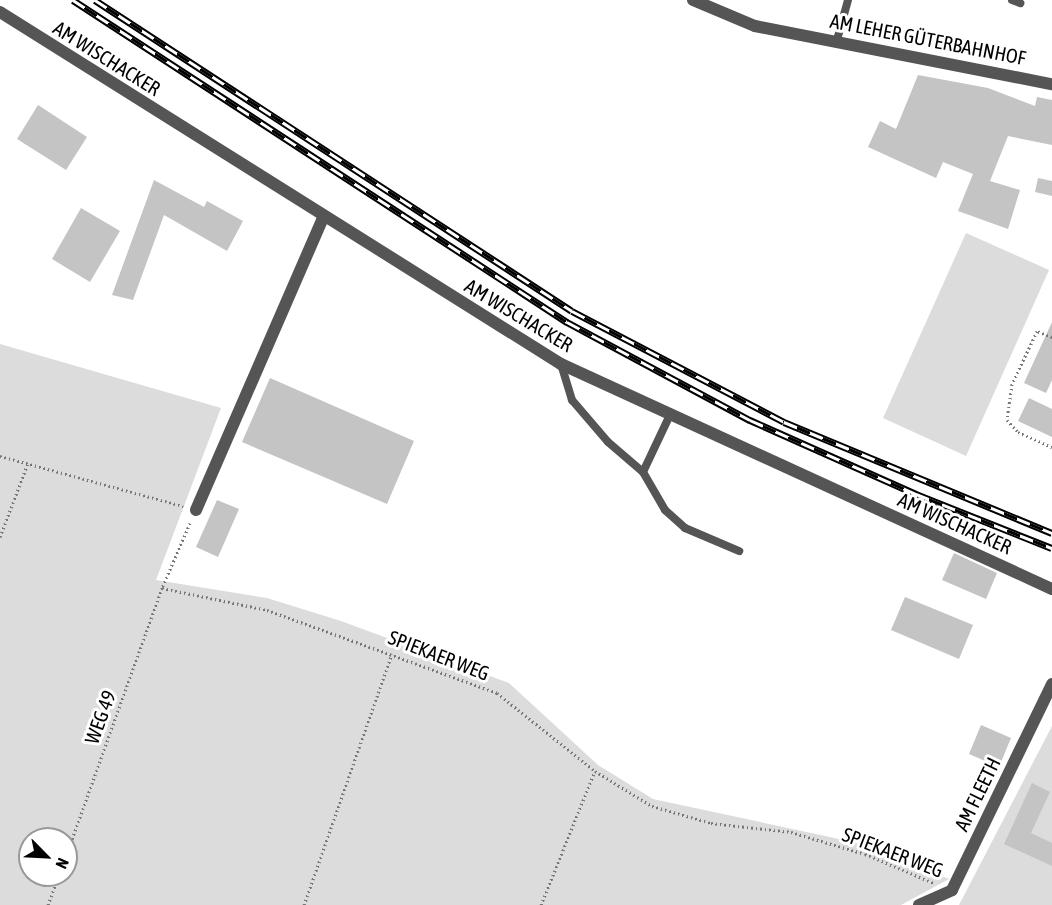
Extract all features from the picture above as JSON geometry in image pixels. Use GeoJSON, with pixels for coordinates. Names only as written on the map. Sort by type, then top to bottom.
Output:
{"type":"FeatureCollection","features":[{"type":"Feature","properties":{"kind":"street","name":"AM LEHER GÜTERBAHNHOF"},"geometry":{"type":"LineString","coordinates":[[693,0],[755,26],[837,40],[1052,84]]}},
{"type":"Feature","properties":{"kind":"street","name":"AM WISCHACKER"},"geometry":{"type":"LineString","coordinates":[[0,12],[323,218],[561,364],[1052,588]]}},
{"type":"Feature","properties":{"kind":"street"},"geometry":{"type":"LineString","coordinates":[[196,510],[323,218]]}},
{"type":"Feature","properties":{"kind":"street","name":"AM FLEETH"},"geometry":{"type":"LineString","coordinates":[[952,890],[1052,684]]}},
{"type":"Feature","properties":{"kind":"street"},"geometry":{"type":"LineString","coordinates":[[920,905],[952,890]]}},
{"type":"Feature","properties":{"kind":"lane"},"geometry":{"type":"LineString","coordinates":[[837,40],[848,0]]}},
{"type":"Feature","properties":{"kind":"lane"},"geometry":{"type":"LineString","coordinates":[[561,364],[572,400],[608,441],[643,471],[665,510],[686,528],[739,550]]}},
{"type":"Feature","properties":{"kind":"lane"},"geometry":{"type":"LineString","coordinates":[[643,471],[670,415]]}},
{"type":"Feature","properties":{"kind":"path"},"geometry":{"type":"LineString","coordinates":[[1052,337],[1037,331],[1012,384],[1007,420],[1017,432],[1052,447]]}},
{"type":"Feature","properties":{"kind":"path"},"geometry":{"type":"LineString","coordinates":[[0,456],[196,510],[162,588]]}},
{"type":"Feature","properties":{"kind":"path"},"geometry":{"type":"LineString","coordinates":[[0,537],[28,463]]}},
{"type":"Feature","properties":{"kind":"path","name":"SPIEKAER WEG"},"geometry":{"type":"LineString","coordinates":[[162,588],[267,610],[497,693],[595,771],[652,806],[711,823],[791,832],[865,854],[952,890]]}},
{"type":"Feature","properties":{"kind":"path","name":"WEG 49"},"geometry":{"type":"LineString","coordinates":[[76,827],[162,588]]}},
{"type":"Feature","properties":{"kind":"path"},"geometry":{"type":"LineString","coordinates":[[304,905],[392,654]]}},
{"type":"Feature","properties":{"kind":"path"},"geometry":{"type":"LineString","coordinates":[[541,905],[595,771]]}},
{"type":"Feature","properties":{"kind":"path"},"geometry":{"type":"LineString","coordinates":[[48,905],[55,887]]}},
{"type":"Feature","properties":{"kind":"shaded area"},"geometry":{"type":"Polygon","coordinates":[[[966,233],[1049,270],[966,456],[883,418],[966,233]]]}},
{"type":"Feature","properties":{"kind":"shaded area"},"geometry":{"type":"Polygon","coordinates":[[[0,344],[221,408],[156,580],[267,598],[341,621],[509,683],[598,765],[653,799],[867,845],[949,879],[901,905],[0,905],[0,344]]]}},
{"type":"Feature","properties":{"kind":"shaded area"},"geometry":{"type":"Polygon","coordinates":[[[1052,726],[1052,905],[959,905],[1052,726]]]}},
{"type":"Feature","properties":{"kind":"building"},"geometry":{"type":"Polygon","coordinates":[[[918,75],[988,88],[1035,106],[1037,97],[1052,100],[1052,145],[1008,136],[990,181],[1020,190],[1008,229],[958,211],[973,174],[943,162],[936,178],[868,147],[880,121],[896,129],[918,75]]]}},
{"type":"Feature","properties":{"kind":"building"},"geometry":{"type":"Polygon","coordinates":[[[38,105],[87,137],[66,170],[17,139],[38,105]]]}},
{"type":"Feature","properties":{"kind":"building"},"geometry":{"type":"Polygon","coordinates":[[[1038,178],[1052,181],[1052,196],[1035,192],[1038,178]]]}},
{"type":"Feature","properties":{"kind":"building"},"geometry":{"type":"Polygon","coordinates":[[[154,180],[204,207],[207,201],[243,221],[227,251],[164,215],[133,300],[112,295],[154,180]]]}},
{"type":"Feature","properties":{"kind":"building"},"geometry":{"type":"Polygon","coordinates":[[[81,208],[120,231],[90,282],[52,259],[81,208]]]}},
{"type":"Feature","properties":{"kind":"building"},"geometry":{"type":"Polygon","coordinates":[[[1052,322],[1052,380],[1046,393],[1024,383],[1052,322]]]}},
{"type":"Feature","properties":{"kind":"building"},"geometry":{"type":"Polygon","coordinates":[[[270,378],[414,441],[387,504],[242,442],[270,378]]]}},
{"type":"Feature","properties":{"kind":"building"},"geometry":{"type":"Polygon","coordinates":[[[1029,398],[1052,409],[1052,437],[1018,421],[1029,398]]]}},
{"type":"Feature","properties":{"kind":"building"},"geometry":{"type":"Polygon","coordinates":[[[217,500],[239,509],[218,557],[196,547],[217,500]]]}},
{"type":"Feature","properties":{"kind":"building"},"geometry":{"type":"Polygon","coordinates":[[[954,553],[997,573],[986,599],[942,580],[954,553]]]}},
{"type":"Feature","properties":{"kind":"building"},"geometry":{"type":"Polygon","coordinates":[[[905,597],[973,625],[959,659],[891,630],[905,597]]]}},
{"type":"Feature","properties":{"kind":"building"},"geometry":{"type":"Polygon","coordinates":[[[981,725],[1011,738],[999,767],[969,754],[981,725]]]}},
{"type":"Feature","properties":{"kind":"building"},"geometry":{"type":"Polygon","coordinates":[[[1032,783],[1050,792],[1031,833],[1052,843],[1052,866],[1004,844],[1032,783]]]}},
{"type":"Feature","properties":{"kind":"railway"},"geometry":{"type":"LineString","coordinates":[[73,0],[567,322],[750,420],[916,494],[1052,548]]}},
{"type":"Feature","properties":{"kind":"railway"},"geometry":{"type":"LineString","coordinates":[[95,0],[572,311],[784,422],[1052,533]]}}]}
